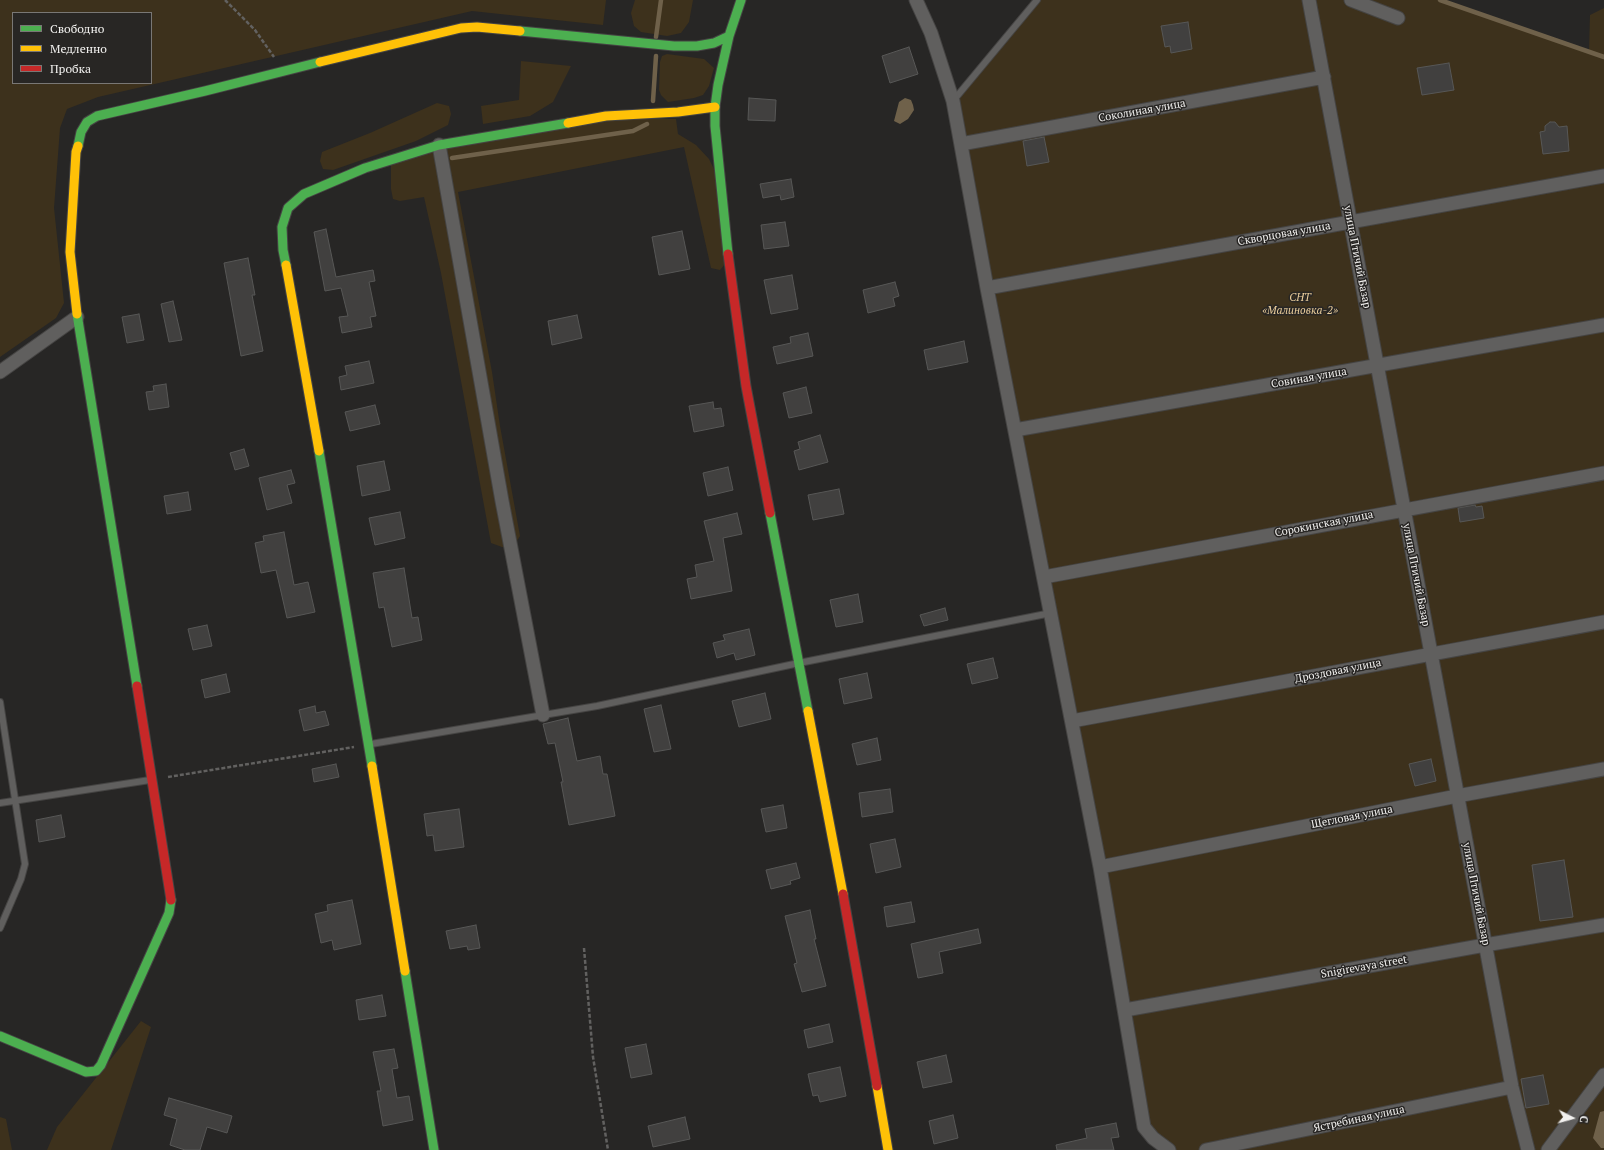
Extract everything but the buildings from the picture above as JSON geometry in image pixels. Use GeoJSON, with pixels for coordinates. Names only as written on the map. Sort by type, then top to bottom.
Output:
{"type":"FeatureCollection","features":[{"type":"Feature","properties":{"kind":"street"},"geometry":{"type":"LineString","coordinates":[[741,0],[729,36],[718,85],[715,107],[715,126],[727,247],[746,386],[839,870],[888,1150]]}},
{"type":"Feature","properties":{"kind":"street"},"geometry":{"type":"LineString","coordinates":[[916,0],[931,33],[953,101],[987,288],[1100,867],[1144,1127],[1153,1138],[1169,1150]]}},
{"type":"Feature","properties":{"kind":"street","name":"улица Птичий Базар"},"geometry":{"type":"LineString","coordinates":[[1309,0],[1512,1087],[1528,1150]]}},
{"type":"Feature","properties":{"kind":"street"},"geometry":{"type":"LineString","coordinates":[[1351,0],[1398,18]]}},
{"type":"Feature","properties":{"kind":"street"},"geometry":{"type":"LineString","coordinates":[[0,1036],[86,1072],[96,1071],[101,1065],[169,913],[171,898],[77,317],[70,252],[76,152],[81,132],[87,122],[97,116],[461,28],[477,27],[674,46],[697,46],[709,44],[729,36]]}},
{"type":"Feature","properties":{"kind":"street","name":"Соколиная улица"},"geometry":{"type":"LineString","coordinates":[[961,144],[1324,77]]}},
{"type":"Feature","properties":{"kind":"street"},"geometry":{"type":"LineString","coordinates":[[434,1150],[300,337],[283,250],[282,227],[288,208],[304,194],[365,168],[439,146],[606,116],[678,112],[715,107]]}},
{"type":"Feature","properties":{"kind":"street"},"geometry":{"type":"LineString","coordinates":[[439,146],[502,501],[543,715]]}},
{"type":"Feature","properties":{"kind":"street","name":"Скворцовая улица"},"geometry":{"type":"LineString","coordinates":[[987,288],[1604,176]]}},
{"type":"Feature","properties":{"kind":"street"},"geometry":{"type":"LineString","coordinates":[[0,372],[77,317]]}},
{"type":"Feature","properties":{"kind":"street","name":"Совиная улица"},"geometry":{"type":"LineString","coordinates":[[1015,430],[1604,325]]}},
{"type":"Feature","properties":{"kind":"street","name":"Сорокинская улица"},"geometry":{"type":"LineString","coordinates":[[1044,577],[1604,473]]}},
{"type":"Feature","properties":{"kind":"street","name":"Дроздовая улица"},"geometry":{"type":"LineString","coordinates":[[1072,721],[1604,622]]}},
{"type":"Feature","properties":{"kind":"street","name":"Щегловая улица"},"geometry":{"type":"LineString","coordinates":[[1100,867],[1457,796],[1604,769]]}},
{"type":"Feature","properties":{"kind":"street","name":"Snigirevaya street"},"geometry":{"type":"LineString","coordinates":[[1125,1010],[1604,925]]}},
{"type":"Feature","properties":{"kind":"street"},"geometry":{"type":"LineString","coordinates":[[1548,1150],[1604,1075]]}},
{"type":"Feature","properties":{"kind":"street","name":"Ястребиная улица"},"geometry":{"type":"LineString","coordinates":[[1206,1150],[1512,1087]]}},
{"type":"Feature","properties":{"kind":"lane"},"geometry":{"type":"LineString","coordinates":[[953,101],[993,52],[1028,13],[1037,0]]}},
{"type":"Feature","properties":{"kind":"lane"},"geometry":{"type":"LineString","coordinates":[[368,744],[597,706],[799,663],[1051,613]]}},
{"type":"Feature","properties":{"kind":"lane"},"geometry":{"type":"LineString","coordinates":[[0,702],[25,864],[0,928]]}},
{"type":"Feature","properties":{"kind":"lane"},"geometry":{"type":"LineString","coordinates":[[0,802],[151,780]]}},
{"type":"Feature","properties":{"kind":"path"},"geometry":{"type":"LineString","coordinates":[[225,0],[255,30],[283,71]]}},
{"type":"Feature","properties":{"kind":"path"},"geometry":{"type":"LineString","coordinates":[[151,780],[368,744]]}},
{"type":"Feature","properties":{"kind":"path"},"geometry":{"type":"LineString","coordinates":[[584,948],[593,1057],[608,1150]]}},
{"type":"Feature","properties":{"kind":"green space"},"geometry":{"type":"Polygon","coordinates":[[[0,0],[606,0],[603,25],[472,11],[98,97],[67,109],[60,128],[54,208],[64,303],[56,318],[0,357],[0,0]]]}},
{"type":"Feature","properties":{"kind":"green space"},"geometry":{"type":"Polygon","coordinates":[[[635,0],[693,0],[689,22],[681,33],[667,36],[641,32],[634,26],[631,13],[635,0]]]}},
{"type":"Feature","properties":{"kind":"green space","name":"СНТ «Малиновка-2»"},"geometry":{"type":"Polygon","coordinates":[[[1037,0],[1440,0],[1589,52],[1590,15],[1604,8],[1604,1150],[1169,1150],[1144,1127],[953,101],[1037,0]]]}},
{"type":"Feature","properties":{"kind":"green space"},"geometry":{"type":"Polygon","coordinates":[[[667,54],[704,59],[714,68],[709,86],[703,95],[668,102],[661,95],[659,90],[660,62],[662,56],[667,54]]]}},
{"type":"Feature","properties":{"kind":"green space"},"geometry":{"type":"Polygon","coordinates":[[[521,61],[571,66],[553,102],[530,116],[483,124],[481,106],[519,100],[521,61]]]}},
{"type":"Feature","properties":{"kind":"green space"},"geometry":{"type":"Polygon","coordinates":[[[437,103],[449,106],[451,114],[448,125],[416,141],[333,170],[323,169],[320,161],[322,152],[370,133],[437,103]]]}},
{"type":"Feature","properties":{"kind":"green space"},"geometry":{"type":"Polygon","coordinates":[[[606,119],[676,119],[678,134],[696,145],[709,159],[716,173],[725,264],[720,270],[711,268],[684,147],[458,192],[492,372],[500,426],[520,536],[515,544],[509,548],[502,547],[491,543],[441,273],[424,197],[400,201],[393,199],[391,189],[391,165],[429,152],[606,119]]]}},
{"type":"Feature","properties":{"kind":"green space"},"geometry":{"type":"Polygon","coordinates":[[[141,1021],[151,1027],[111,1150],[47,1150],[57,1127],[141,1021]]]}},
{"type":"Feature","properties":{"kind":"green space"},"geometry":{"type":"Polygon","coordinates":[[[0,1117],[6,1119],[12,1150],[0,1150],[0,1117]]]}},
{"type":"Feature","properties":{"kind":"shaded area"},"geometry":{"type":"Polygon","coordinates":[[[905,98],[911,100],[914,110],[908,119],[900,124],[894,121],[899,102],[905,98]]]}},
{"type":"Feature","properties":{"kind":"shaded area"},"geometry":{"type":"Polygon","coordinates":[[[1604,1111],[1604,1148],[1601,1148],[1593,1138],[1600,1112],[1604,1111]]]}},
{"type":"Feature","properties":{"kind":"waterway"},"geometry":{"type":"LineString","coordinates":[[656,37],[661,0]]}},
{"type":"Feature","properties":{"kind":"waterway"},"geometry":{"type":"LineString","coordinates":[[1440,0],[1604,57]]}},
{"type":"Feature","properties":{"kind":"waterway"},"geometry":{"type":"LineString","coordinates":[[653,101],[656,56]]}},
{"type":"Feature","properties":{"kind":"waterway"},"geometry":{"type":"LineString","coordinates":[[452,158],[633,131],[647,124]]}},
{"type":"Feature","properties":{"kind":"traffic: fast"},"geometry":{"type":"LineString","coordinates":[[728,254],[715,126],[715,107],[718,85],[729,36],[741,0]]}},
{"type":"Feature","properties":{"kind":"traffic: fast"},"geometry":{"type":"LineString","coordinates":[[520,31],[674,46],[697,46],[714,43],[729,36]]}},
{"type":"Feature","properties":{"kind":"traffic: fast"},"geometry":{"type":"LineString","coordinates":[[78,146],[81,132],[87,122],[97,116],[320,62]]}},
{"type":"Feature","properties":{"kind":"traffic: fast"},"geometry":{"type":"LineString","coordinates":[[286,265],[283,250],[282,227],[288,208],[304,194],[365,168],[439,145],[568,123]]}},
{"type":"Feature","properties":{"kind":"traffic: fast"},"geometry":{"type":"LineString","coordinates":[[77,314],[137,686]]}},
{"type":"Feature","properties":{"kind":"traffic: fast"},"geometry":{"type":"LineString","coordinates":[[319,451],[372,766]]}},
{"type":"Feature","properties":{"kind":"traffic: fast"},"geometry":{"type":"LineString","coordinates":[[770,513],[808,711]]}},
{"type":"Feature","properties":{"kind":"traffic: fast"},"geometry":{"type":"LineString","coordinates":[[0,1036],[86,1072],[96,1071],[101,1065],[169,913],[171,900]]}},
{"type":"Feature","properties":{"kind":"traffic: fast"},"geometry":{"type":"LineString","coordinates":[[405,971],[434,1150]]}},
{"type":"Feature","properties":{"kind":"traffic: slow"},"geometry":{"type":"LineString","coordinates":[[320,62],[461,28],[477,27],[520,31]]}},
{"type":"Feature","properties":{"kind":"traffic: slow"},"geometry":{"type":"LineString","coordinates":[[568,123],[606,116],[678,112],[715,107]]}},
{"type":"Feature","properties":{"kind":"traffic: slow"},"geometry":{"type":"LineString","coordinates":[[77,314],[70,252],[76,152],[78,146]]}},
{"type":"Feature","properties":{"kind":"traffic: slow"},"geometry":{"type":"LineString","coordinates":[[286,265],[319,451]]}},
{"type":"Feature","properties":{"kind":"traffic: slow"},"geometry":{"type":"LineString","coordinates":[[808,711],[843,894]]}},
{"type":"Feature","properties":{"kind":"traffic: slow"},"geometry":{"type":"LineString","coordinates":[[372,766],[405,971]]}},
{"type":"Feature","properties":{"kind":"traffic: slow"},"geometry":{"type":"LineString","coordinates":[[877,1086],[888,1150]]}},
{"type":"Feature","properties":{"kind":"traffic: jam"},"geometry":{"type":"LineString","coordinates":[[728,254],[746,386],[770,513]]}},
{"type":"Feature","properties":{"kind":"traffic: jam"},"geometry":{"type":"LineString","coordinates":[[137,686],[171,900]]}},
{"type":"Feature","properties":{"kind":"traffic: jam"},"geometry":{"type":"LineString","coordinates":[[843,894],[877,1086]]}}]}
